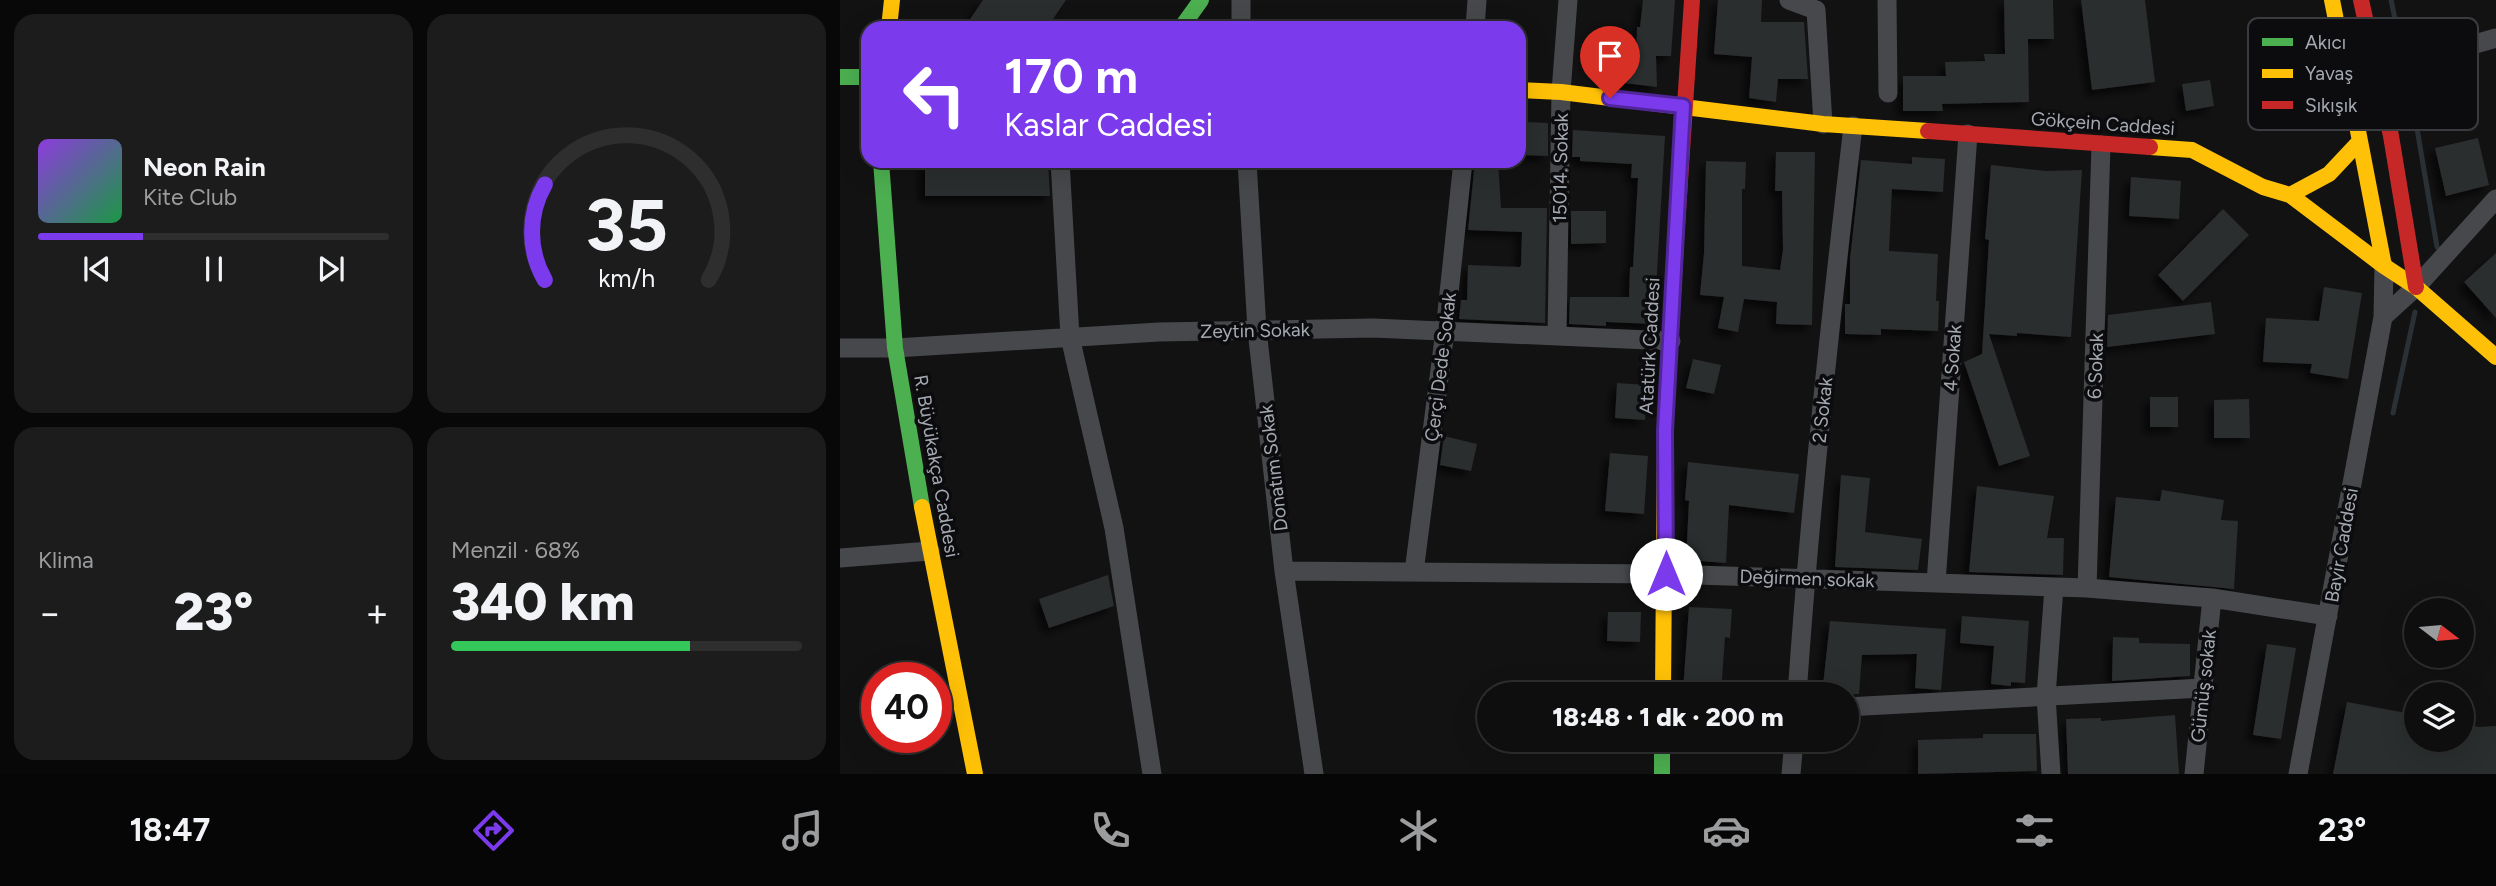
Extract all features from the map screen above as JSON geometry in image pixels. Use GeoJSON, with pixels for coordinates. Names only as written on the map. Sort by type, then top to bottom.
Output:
{"type":"FeatureCollection","features":[{"type":"Feature","properties":{"kind":"street"},"geometry":{"type":"LineString","coordinates":[[890,21],[892,0]]}},
{"type":"Feature","properties":{"kind":"street"},"geometry":{"type":"LineString","coordinates":[[1186,21],[1201,0]]}},
{"type":"Feature","properties":{"kind":"street"},"geometry":{"type":"LineString","coordinates":[[1241,0],[1241,21]]}},
{"type":"Feature","properties":{"kind":"street"},"geometry":{"type":"LineString","coordinates":[[1476,21],[1477,0]]}},
{"type":"Feature","properties":{"kind":"street","name":"15014. Sokak"},"geometry":{"type":"LineString","coordinates":[[1557,336],[1561,92],[1567,0]]}},
{"type":"Feature","properties":{"kind":"street","name":"Atatürk Caddesi"},"geometry":{"type":"LineString","coordinates":[[1663,682],[1665,431],[1683,106],[1692,0]]}},
{"type":"Feature","properties":{"kind":"street"},"geometry":{"type":"LineString","coordinates":[[1789,0],[1816,10],[1823,124]]}},
{"type":"Feature","properties":{"kind":"street"},"geometry":{"type":"LineString","coordinates":[[1887,0],[1888,93]]}},
{"type":"Feature","properties":{"kind":"street"},"geometry":{"type":"LineString","coordinates":[[2332,0],[2336,18]]}},
{"type":"Feature","properties":{"kind":"street"},"geometry":{"type":"LineString","coordinates":[[2361,0],[2367,18]]}},
{"type":"Feature","properties":{"kind":"street"},"geometry":{"type":"LineString","coordinates":[[2478,43],[2496,38]]}},
{"type":"Feature","properties":{"kind":"street"},"geometry":{"type":"LineString","coordinates":[[842,74],[861,76]]}},
{"type":"Feature","properties":{"kind":"street","name":"Gökçein Caddesi"},"geometry":{"type":"LineString","coordinates":[[1526,90],[1561,92],[1823,124],[2192,150],[2263,187],[2290,195],[2416,287],[2496,357]]}},
{"type":"Feature","properties":{"kind":"street","name":"2 Sokak"},"geometry":{"type":"LineString","coordinates":[[1798,682],[1805,578],[1853,126]]}},
{"type":"Feature","properties":{"kind":"street"},"geometry":{"type":"LineString","coordinates":[[2358,130],[2384,266]]}},
{"type":"Feature","properties":{"kind":"street"},"geometry":{"type":"LineString","coordinates":[[2390,130],[2416,287]]}},
{"type":"Feature","properties":{"kind":"street","name":"4 Sokak"},"geometry":{"type":"LineString","coordinates":[[1936,583],[1968,134]]}},
{"type":"Feature","properties":{"kind":"street"},"geometry":{"type":"LineString","coordinates":[[2290,195],[2329,174],[2360,141]]}},
{"type":"Feature","properties":{"kind":"street","name":"6 Sokak"},"geometry":{"type":"LineString","coordinates":[[2087,589],[2102,145]]}},
{"type":"Feature","properties":{"kind":"street","name":"R. Büyükakça Caddesi"},"geometry":{"type":"LineString","coordinates":[[882,168],[895,348],[930,551],[975,774]]}},
{"type":"Feature","properties":{"kind":"street"},"geometry":{"type":"LineString","coordinates":[[1060,168],[1070,337],[1114,528],[1152,774]]}},
{"type":"Feature","properties":{"kind":"street","name":"Donatım Sokak"},"geometry":{"type":"LineString","coordinates":[[1247,168],[1257,330],[1284,571],[1314,774]]}},
{"type":"Feature","properties":{"kind":"street","name":"Çerçi Dede Sokak"},"geometry":{"type":"LineString","coordinates":[[1414,572],[1445,331],[1462,168]]}},
{"type":"Feature","properties":{"kind":"street"},"geometry":{"type":"LineString","coordinates":[[2383,317],[2416,287],[2496,199]]}},
{"type":"Feature","properties":{"kind":"street","name":"Bayir Caddesi"},"geometry":{"type":"LineString","coordinates":[[2298,774],[2383,317],[2384,266]]}},
{"type":"Feature","properties":{"kind":"street","name":"Zeytin Sokak"},"geometry":{"type":"LineString","coordinates":[[840,348],[895,348],[1159,332],[1373,328],[1671,341]]}},
{"type":"Feature","properties":{"kind":"street"},"geometry":{"type":"LineString","coordinates":[[840,558],[930,551]]}},
{"type":"Feature","properties":{"kind":"street","name":"Değirmen sokak"},"geometry":{"type":"LineString","coordinates":[[1284,571],[1666,574],[2054,587],[2212,598],[2328,615]]}},
{"type":"Feature","properties":{"kind":"street"},"geometry":{"type":"LineString","coordinates":[[2051,774],[2046,696],[2054,587]]}},
{"type":"Feature","properties":{"kind":"street","name":"Gümüş sokak"},"geometry":{"type":"LineString","coordinates":[[2194,774],[2212,598]]}},
{"type":"Feature","properties":{"kind":"street"},"geometry":{"type":"LineString","coordinates":[[1859,705],[2203,688]]}},
{"type":"Feature","properties":{"kind":"street"},"geometry":{"type":"LineString","coordinates":[[1662,752],[1662,774]]}},
{"type":"Feature","properties":{"kind":"street"},"geometry":{"type":"LineString","coordinates":[[1791,774],[1793,752]]}},
{"type":"Feature","properties":{"kind":"building"},"geometry":{"type":"Polygon","coordinates":[[[983,0],[1066,0],[1052,21],[969,21],[983,0]]]}},
{"type":"Feature","properties":{"kind":"building"},"geometry":{"type":"Polygon","coordinates":[[[1643,0],[1675,0],[1671,56],[1656,56],[1657,87],[1624,83],[1624,67],[1636,67],[1637,27],[1640,27],[1643,0]]]}},
{"type":"Feature","properties":{"kind":"building"},"geometry":{"type":"Polygon","coordinates":[[[1718,0],[1762,0],[1761,22],[1804,22],[1808,79],[1778,79],[1776,102],[1749,98],[1752,57],[1714,54],[1718,0]]]}},
{"type":"Feature","properties":{"kind":"building"},"geometry":{"type":"Polygon","coordinates":[[[2004,0],[2053,0],[2054,39],[2028,39],[2029,102],[1942,104],[1943,111],[1903,111],[1903,76],[1946,76],[1945,62],[1985,61],[1984,54],[2005,54],[2004,0]]]}},
{"type":"Feature","properties":{"kind":"building"},"geometry":{"type":"Polygon","coordinates":[[[2081,0],[2145,0],[2155,82],[2092,90],[2081,0]]]}},
{"type":"Feature","properties":{"kind":"building"},"geometry":{"type":"Polygon","coordinates":[[[2210,80],[2214,106],[2186,111],[2182,84],[2210,80]]]}},
{"type":"Feature","properties":{"kind":"building"},"geometry":{"type":"Polygon","coordinates":[[[1526,122],[1548,123],[1548,156],[1526,155],[1526,122]]]}},
{"type":"Feature","properties":{"kind":"building"},"geometry":{"type":"Polygon","coordinates":[[[1573,130],[1665,136],[1654,324],[1569,324],[1570,297],[1629,297],[1638,178],[1631,178],[1632,164],[1580,161],[1580,157],[1572,157],[1573,130]]]}},
{"type":"Feature","properties":{"kind":"building"},"geometry":{"type":"Polygon","coordinates":[[[2478,138],[2489,185],[2446,196],[2435,148],[2478,138]]]}},
{"type":"Feature","properties":{"kind":"building"},"geometry":{"type":"Polygon","coordinates":[[[1776,152],[1815,152],[1812,325],[1776,324],[1777,302],[1744,299],[1738,332],[1718,328],[1724,297],[1700,295],[1704,253],[1706,161],[1746,162],[1745,189],[1742,189],[1742,266],[1780,270],[1783,249],[1782,191],[1775,191],[1776,152]]]}},
{"type":"Feature","properties":{"kind":"building"},"geometry":{"type":"Polygon","coordinates":[[[1912,157],[1945,159],[1943,192],[1892,189],[1889,251],[1938,254],[1938,331],[1881,329],[1881,335],[1845,334],[1845,304],[1850,304],[1850,259],[1861,160],[1912,164],[1912,157]]]}},
{"type":"Feature","properties":{"kind":"building"},"geometry":{"type":"Polygon","coordinates":[[[1991,165],[2046,171],[2082,170],[2071,337],[1989,334],[2030,456],[1999,466],[1964,362],[1982,354],[1989,240],[1985,239],[1991,165]]]}},
{"type":"Feature","properties":{"kind":"building"},"geometry":{"type":"Polygon","coordinates":[[[925,168],[1048,168],[1050,196],[925,196],[925,168]]]}},
{"type":"Feature","properties":{"kind":"building"},"geometry":{"type":"Polygon","coordinates":[[[1474,168],[1498,168],[1501,208],[1547,208],[1545,323],[1459,319],[1461,300],[1467,300],[1468,265],[1521,265],[1522,232],[1468,230],[1474,168]]]}},
{"type":"Feature","properties":{"kind":"building"},"geometry":{"type":"Polygon","coordinates":[[[2131,177],[2181,181],[2179,219],[2129,216],[2131,177]]]}},
{"type":"Feature","properties":{"kind":"building"},"geometry":{"type":"Polygon","coordinates":[[[2223,209],[2249,235],[2183,301],[2158,275],[2223,209]]]}},
{"type":"Feature","properties":{"kind":"building"},"geometry":{"type":"Polygon","coordinates":[[[1571,211],[1606,211],[1606,243],[1571,244],[1571,211]]]}},
{"type":"Feature","properties":{"kind":"building"},"geometry":{"type":"Polygon","coordinates":[[[2496,253],[2496,318],[2464,282],[2496,253]]]}},
{"type":"Feature","properties":{"kind":"building"},"geometry":{"type":"Polygon","coordinates":[[[2324,287],[2362,293],[2348,379],[2310,373],[2312,364],[2263,362],[2266,318],[2319,321],[2324,287]]]}},
{"type":"Feature","properties":{"kind":"building"},"geometry":{"type":"Polygon","coordinates":[[[2211,302],[2215,334],[2107,347],[2108,315],[2211,302]]]}},
{"type":"Feature","properties":{"kind":"building"},"geometry":{"type":"Polygon","coordinates":[[[1693,359],[1721,365],[1714,394],[1686,388],[1693,359]]]}},
{"type":"Feature","properties":{"kind":"building"},"geometry":{"type":"Polygon","coordinates":[[[1617,383],[1647,385],[1645,420],[1615,418],[1617,383]]]}},
{"type":"Feature","properties":{"kind":"building"},"geometry":{"type":"Polygon","coordinates":[[[2150,397],[2178,397],[2178,427],[2150,427],[2150,397]]]}},
{"type":"Feature","properties":{"kind":"building"},"geometry":{"type":"Polygon","coordinates":[[[2249,399],[2250,438],[2214,438],[2214,400],[2249,399]]]}},
{"type":"Feature","properties":{"kind":"building"},"geometry":{"type":"Polygon","coordinates":[[[1444,436],[1477,444],[1471,471],[1440,465],[1444,436]]]}},
{"type":"Feature","properties":{"kind":"building"},"geometry":{"type":"Polygon","coordinates":[[[1610,453],[1648,456],[1644,514],[1605,511],[1610,453]]]}},
{"type":"Feature","properties":{"kind":"building"},"geometry":{"type":"Polygon","coordinates":[[[1688,462],[1799,474],[1794,513],[1729,505],[1726,563],[1686,560],[1689,501],[1685,500],[1688,462]]]}},
{"type":"Feature","properties":{"kind":"building"},"geometry":{"type":"Polygon","coordinates":[[[1841,475],[1870,478],[1865,532],[1922,539],[1918,570],[1835,567],[1841,475]]]}},
{"type":"Feature","properties":{"kind":"building"},"geometry":{"type":"Polygon","coordinates":[[[1977,486],[2054,496],[2047,538],[2064,538],[2063,575],[1969,572],[1977,486]]]}},
{"type":"Feature","properties":{"kind":"building"},"geometry":{"type":"Polygon","coordinates":[[[2162,490],[2224,500],[2221,520],[2238,521],[2234,589],[2109,577],[2116,497],[2160,501],[2162,490]]]}},
{"type":"Feature","properties":{"kind":"building"},"geometry":{"type":"Polygon","coordinates":[[[1108,575],[1114,606],[1049,628],[1039,599],[1108,575]]]}},
{"type":"Feature","properties":{"kind":"building"},"geometry":{"type":"Polygon","coordinates":[[[1689,607],[1732,609],[1730,638],[1725,637],[1722,682],[1684,682],[1689,607]]]}},
{"type":"Feature","properties":{"kind":"building"},"geometry":{"type":"Polygon","coordinates":[[[1608,612],[1641,612],[1640,642],[1607,641],[1608,612]]]}},
{"type":"Feature","properties":{"kind":"building"},"geometry":{"type":"Polygon","coordinates":[[[1962,616],[2029,621],[2025,683],[2011,682],[2011,686],[1991,684],[1994,646],[1960,643],[1962,616]]]}},
{"type":"Feature","properties":{"kind":"building"},"geometry":{"type":"Polygon","coordinates":[[[1830,621],[1946,629],[1941,690],[1915,688],[1917,654],[1862,655],[1859,694],[1859,682],[1823,682],[1830,621]]]}},
{"type":"Feature","properties":{"kind":"building"},"geometry":{"type":"Polygon","coordinates":[[[2113,637],[2139,638],[2139,643],[2190,644],[2190,676],[2112,681],[2113,637]]]}},
{"type":"Feature","properties":{"kind":"building"},"geometry":{"type":"Polygon","coordinates":[[[2267,644],[2296,648],[2281,739],[2253,735],[2267,644]]]}},
{"type":"Feature","properties":{"kind":"building"},"geometry":{"type":"Polygon","coordinates":[[[2347,702],[2404,713],[2404,752],[2474,752],[2474,726],[2496,726],[2496,774],[2333,774],[2347,702]]]}},
{"type":"Feature","properties":{"kind":"building"},"geometry":{"type":"Polygon","coordinates":[[[2175,715],[2179,774],[2068,774],[2066,719],[2101,718],[2101,721],[2175,715]]]}},
{"type":"Feature","properties":{"kind":"building"},"geometry":{"type":"Polygon","coordinates":[[[1983,734],[2036,734],[2037,771],[1918,774],[1918,740],[1983,738],[1983,734]]]}},
{"type":"Feature","properties":{"kind":"waterway"},"geometry":{"type":"LineString","coordinates":[[2391,0],[2395,18]]}},
{"type":"Feature","properties":{"kind":"waterway"},"geometry":{"type":"LineString","coordinates":[[2417,130],[2437,247]]}},
{"type":"Feature","properties":{"kind":"waterway"},"geometry":{"type":"LineString","coordinates":[[2393,413],[2415,312]]}},
{"type":"Feature","properties":{"kind":"traffic: fast"},"geometry":{"type":"LineString","coordinates":[[1186,21],[1201,0]]}},
{"type":"Feature","properties":{"kind":"traffic: fast"},"geometry":{"type":"LineString","coordinates":[[840,77],[861,77]]}},
{"type":"Feature","properties":{"kind":"traffic: fast"},"geometry":{"type":"LineString","coordinates":[[882,168],[895,348],[922,507]]}},
{"type":"Feature","properties":{"kind":"traffic: fast"},"geometry":{"type":"LineString","coordinates":[[1662,752],[1662,774]]}},
{"type":"Feature","properties":{"kind":"traffic: slow"},"geometry":{"type":"LineString","coordinates":[[890,21],[892,0]]}},
{"type":"Feature","properties":{"kind":"traffic: slow"},"geometry":{"type":"LineString","coordinates":[[2332,0],[2336,18]]}},
{"type":"Feature","properties":{"kind":"traffic: slow"},"geometry":{"type":"LineString","coordinates":[[1526,90],[1561,92],[1823,124],[1928,131]]}},
{"type":"Feature","properties":{"kind":"traffic: slow"},"geometry":{"type":"LineString","coordinates":[[2290,195],[2329,174],[2360,141],[2358,130]]}},
{"type":"Feature","properties":{"kind":"traffic: slow"},"geometry":{"type":"LineString","coordinates":[[2360,141],[2384,266]]}},
{"type":"Feature","properties":{"kind":"traffic: slow"},"geometry":{"type":"LineString","coordinates":[[2150,147],[2192,150],[2263,187],[2290,195],[2416,287],[2496,357]]}},
{"type":"Feature","properties":{"kind":"traffic: slow"},"geometry":{"type":"LineString","coordinates":[[1663,682],[1665,431],[1676,241]]}},
{"type":"Feature","properties":{"kind":"traffic: slow"},"geometry":{"type":"LineString","coordinates":[[922,507],[975,774]]}},
{"type":"Feature","properties":{"kind":"traffic: jam"},"geometry":{"type":"LineString","coordinates":[[1676,241],[1692,0]]}},
{"type":"Feature","properties":{"kind":"traffic: jam"},"geometry":{"type":"LineString","coordinates":[[2361,0],[2365,18]]}},
{"type":"Feature","properties":{"kind":"traffic: jam"},"geometry":{"type":"LineString","coordinates":[[2390,130],[2416,287]]}},
{"type":"Feature","properties":{"kind":"traffic: jam"},"geometry":{"type":"LineString","coordinates":[[1928,131],[2150,147]]}},
{"type":"Feature","properties":{"kind":"route"},"geometry":{"type":"LineString","coordinates":[[1610,98],[1683,106],[1665,431],[1666,574]]}}]}
